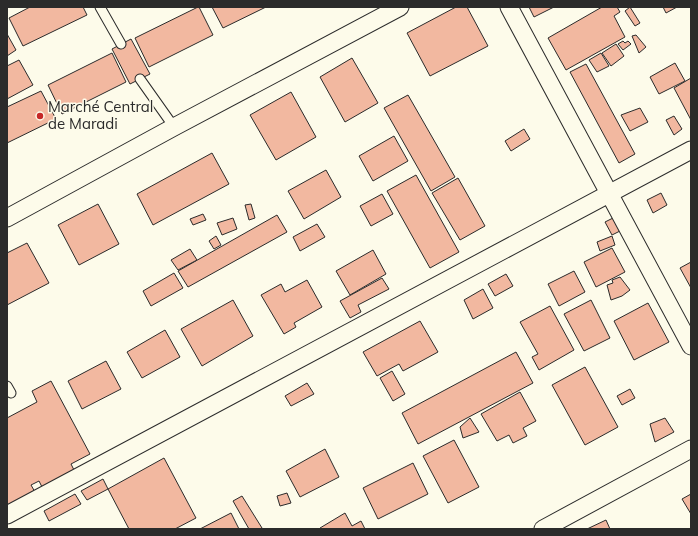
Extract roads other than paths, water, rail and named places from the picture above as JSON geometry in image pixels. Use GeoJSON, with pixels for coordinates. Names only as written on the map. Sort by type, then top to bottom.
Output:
{"type":"FeatureCollection","features":[{"type":"Feature","properties":{"kind":"street"},"geometry":{"type":"LineString","coordinates":[[7,218],[400,7]]}},
{"type":"Feature","properties":{"kind":"street"},"geometry":{"type":"LineString","coordinates":[[509,7],[691,346]]}},
{"type":"Feature","properties":{"kind":"street"},"geometry":{"type":"LineString","coordinates":[[7,516],[691,150]]}},
{"type":"Feature","properties":{"kind":"street"},"geometry":{"type":"LineString","coordinates":[[543,529],[691,449]]}},
{"type":"Feature","properties":{"kind":"lane"},"geometry":{"type":"LineString","coordinates":[[100,7],[121,44]]}},
{"type":"Feature","properties":{"kind":"lane"},"geometry":{"type":"LineString","coordinates":[[140,79],[174,127]]}},
{"type":"Feature","properties":{"kind":"place","name":"Marché Central de Maradi"},"geometry":{"type":"Point","coordinates":[40,116]}}]}
